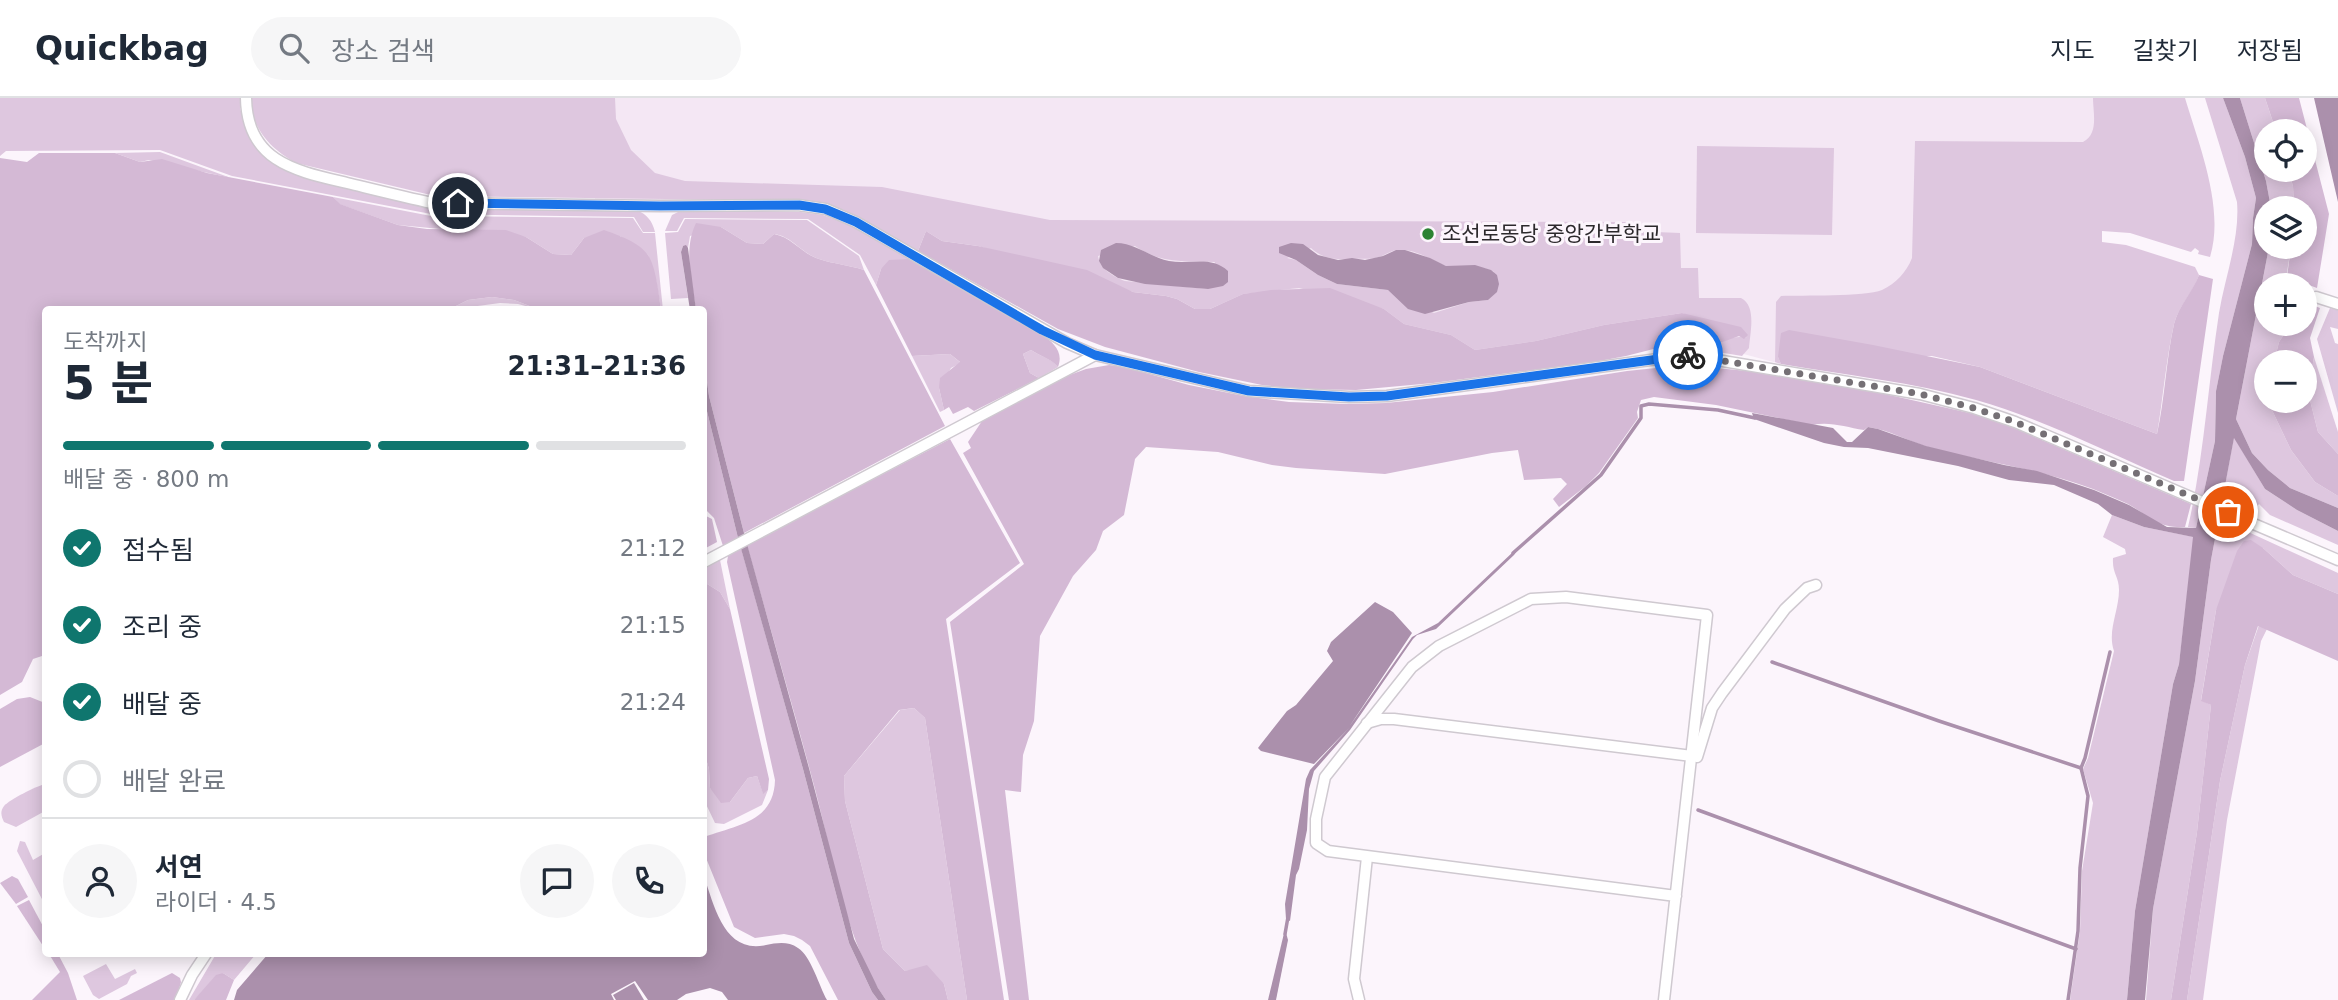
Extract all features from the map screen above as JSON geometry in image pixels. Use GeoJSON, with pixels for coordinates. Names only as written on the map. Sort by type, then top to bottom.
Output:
{"type":"FeatureCollection","features":[{"type":"Feature","properties":{"kind":"street"},"geometry":{"type":"LineString","coordinates":[[246,98],[249,125],[257,142],[289,167],[423,201],[660,206],[799,205],[825,209],[856,222],[1042,330],[1095,355],[1249,391],[1349,397],[1400,395],[1687,355],[1920,394],[2015,422],[2182,491],[2338,560]]}},
{"type":"Feature","properties":{"kind":"street"},"geometry":{"type":"LineString","coordinates":[[2317,297],[2338,304]]}},
{"type":"Feature","properties":{"kind":"street"},"geometry":{"type":"LineString","coordinates":[[707,560],[1095,355]]}},
{"type":"Feature","properties":{"kind":"street"},"geometry":{"type":"LineString","coordinates":[[1689,783],[1712,708],[1717,700],[1785,610],[1807,587],[1816,585]]}},
{"type":"Feature","properties":{"kind":"street"},"geometry":{"type":"LineString","coordinates":[[1664,1000],[1676,897],[1689,783],[1707,615],[1566,597],[1531,599],[1428,653],[1412,667],[1325,776],[1315,833],[1316,843],[1322,849],[1676,897]]}},
{"type":"Feature","properties":{"kind":"street"},"geometry":{"type":"LineString","coordinates":[[1367,723],[1394,719],[1692,756]]}},
{"type":"Feature","properties":{"kind":"street"},"geometry":{"type":"LineString","coordinates":[[1359,1000],[1354,979],[1367,857]]}},
{"type":"Feature","properties":{"kind":"street"},"geometry":{"type":"LineString","coordinates":[[180,1000],[204,957]]}},
{"type":"Feature","properties":{"kind":"shaded area"},"geometry":{"type":"Polygon","coordinates":[[[0,98],[240,98],[246,127],[275,163],[300,176],[404,201],[637,210],[649,218],[655,232],[643,232],[634,217],[431,214],[232,176],[160,150],[6,151],[0,156],[0,98]]]}},
{"type":"Feature","properties":{"kind":"shaded area"},"geometry":{"type":"Polygon","coordinates":[[[251,98],[615,98],[616,119],[631,150],[655,173],[685,181],[882,187],[1050,220],[1632,222],[1632,231],[1680,233],[1681,268],[1698,268],[1699,298],[1741,298],[1746,302],[1751,313],[1749,348],[1742,356],[1718,352],[1719,345],[1730,338],[1747,338],[1682,313],[1475,350],[1451,335],[1404,324],[1384,309],[1299,288],[1243,294],[1210,309],[1195,309],[1166,296],[1133,292],[978,246],[942,241],[926,231],[918,251],[844,210],[814,201],[435,196],[296,163],[264,137],[252,109],[251,98]],[[1135,246],[1098,256],[1099,261],[1108,272],[1125,281],[1208,289],[1215,262],[1164,259],[1135,246]],[[1311,248],[1287,258],[1296,260],[1337,284],[1388,290],[1434,313],[1469,302],[1488,300],[1494,272],[1474,267],[1446,266],[1406,250],[1372,258],[1340,259],[1325,257],[1311,248]]]}},
{"type":"Feature","properties":{"kind":"shaded area","name":"조선로동당 중앙간부학교"},"geometry":{"type":"Polygon","coordinates":[[[595,98],[2108,98],[2103,160],[1921,260],[1887,296],[1782,305],[1781,364],[1680,337],[1463,365],[829,208],[595,201],[595,98]]]}},
{"type":"Feature","properties":{"kind":"shaded area"},"geometry":{"type":"Polygon","coordinates":[[[2093,98],[2185,98],[2203,156],[2212,198],[2214,238],[2210,257],[2198,254],[2199,251],[2195,248],[2191,252],[2130,233],[2102,231],[2102,242],[2126,245],[2195,267],[2199,275],[2174,324],[2157,434],[1980,367],[1932,356],[1778,357],[1781,364],[1775,362],[1776,302],[1781,296],[1874,292],[1892,284],[1907,268],[1912,258],[1915,141],[2083,142],[2093,129],[2093,98]]]}},
{"type":"Feature","properties":{"kind":"shaded area"},"geometry":{"type":"Polygon","coordinates":[[[2205,98],[2223,98],[2245,157],[2255,196],[2252,244],[2216,391],[2215,441],[2196,528],[2188,527],[2202,448],[2219,313],[2234,243],[2237,202],[2205,98]]]}},
{"type":"Feature","properties":{"kind":"shaded area"},"geometry":{"type":"Polygon","coordinates":[[[2223,98],[2240,98],[2254,143],[2254,182],[2266,182],[2269,196],[2255,196],[2245,157],[2223,98]]]}},
{"type":"Feature","properties":{"kind":"shaded area"},"geometry":{"type":"Polygon","coordinates":[[[2240,98],[2265,98],[2272,119],[2254,119],[2254,143],[2240,98]]]}},
{"type":"Feature","properties":{"kind":"shaded area"},"geometry":{"type":"Polygon","coordinates":[[[2265,98],[2299,98],[2304,119],[2272,119],[2265,98]]]}},
{"type":"Feature","properties":{"kind":"shaded area"},"geometry":{"type":"Polygon","coordinates":[[[2314,98],[2338,98],[2338,202],[2314,98]]]}},
{"type":"Feature","properties":{"kind":"shaded area"},"geometry":{"type":"Polygon","coordinates":[[[1697,146],[1834,148],[1832,235],[1696,233],[1697,146]]]}},
{"type":"Feature","properties":{"kind":"shaded area"},"geometry":{"type":"Polygon","coordinates":[[[160,152],[231,178],[149,160],[140,162],[115,153],[160,152]]]}},
{"type":"Feature","properties":{"kind":"shaded area"},"geometry":{"type":"Polygon","coordinates":[[[39,153],[115,153],[140,162],[162,159],[207,173],[333,197],[340,204],[398,225],[427,229],[506,230],[526,237],[553,254],[571,255],[584,238],[604,230],[634,243],[648,255],[655,274],[660,306],[530,306],[514,300],[492,297],[468,300],[456,306],[42,306],[42,656],[33,659],[22,682],[0,695],[0,158],[27,162],[39,153]]]}},
{"type":"Feature","properties":{"kind":"shaded area"},"geometry":{"type":"Polygon","coordinates":[[[2317,168],[2329,214],[2317,288],[2317,273],[2288,273],[2289,259],[2317,259],[2317,196],[2293,196],[2292,182],[2317,182],[2317,168]]]}},
{"type":"Feature","properties":{"kind":"shaded area"},"geometry":{"type":"Polygon","coordinates":[[[2266,182],[2292,182],[2293,196],[2269,196],[2266,182]]]}},
{"type":"Feature","properties":{"kind":"shaded area"},"geometry":{"type":"Polygon","coordinates":[[[333,197],[431,216],[633,218],[643,233],[655,233],[663,306],[660,306],[648,255],[620,236],[584,238],[571,255],[553,254],[526,237],[398,225],[339,204],[333,197]]]}},
{"type":"Feature","properties":{"kind":"shaded area"},"geometry":{"type":"Polygon","coordinates":[[[684,209],[823,215],[852,226],[911,259],[881,269],[876,285],[860,255],[808,219],[684,218],[677,231],[665,231],[672,215],[684,209]]]}},
{"type":"Feature","properties":{"kind":"shaded area"},"geometry":{"type":"Polygon","coordinates":[[[2254,211],[2254,259],[2267,259],[2264,273],[2254,273],[2254,325],[2236,419],[2252,453],[2268,470],[2290,488],[2338,508],[2338,531],[2297,510],[2265,489],[2234,438],[2211,560],[2195,681],[2153,909],[2145,1000],[2127,1000],[2135,911],[2173,684],[2179,664],[2193,537],[2144,527],[2112,515],[2098,504],[2054,485],[2009,480],[1958,466],[1868,448],[1824,443],[1754,419],[1752,413],[1833,428],[1847,442],[1852,442],[1868,427],[1878,429],[1926,446],[2037,471],[2094,490],[2129,505],[2167,527],[2196,528],[2215,441],[2216,391],[2252,244],[2254,211]]]}},
{"type":"Feature","properties":{"kind":"shaded area"},"geometry":{"type":"Polygon","coordinates":[[[685,219],[807,220],[859,256],[864,270],[813,257],[780,235],[774,234],[763,244],[747,243],[721,227],[690,236],[688,248],[683,246],[681,252],[688,298],[671,299],[665,233],[678,232],[685,219]]]}},
{"type":"Feature","properties":{"kind":"shaded area"},"geometry":{"type":"Polygon","coordinates":[[[696,223],[721,227],[747,243],[763,244],[774,234],[792,242],[813,257],[864,270],[945,426],[744,533],[709,396],[707,306],[695,306],[689,255],[696,223]]]}},
{"type":"Feature","properties":{"kind":"shaded area"},"geometry":{"type":"Polygon","coordinates":[[[926,231],[942,241],[978,246],[1087,270],[1133,292],[1177,299],[1195,309],[1210,309],[1243,294],[1330,288],[1384,309],[1404,324],[1451,335],[1475,350],[1682,313],[1741,327],[1748,335],[1744,339],[1739,336],[1720,343],[1718,352],[1677,343],[1594,362],[1433,383],[1356,390],[1262,385],[1199,372],[1105,347],[1058,329],[918,251],[926,231]]]}},
{"type":"Feature","properties":{"kind":"shaded area"},"geometry":{"type":"Polygon","coordinates":[[[1116,243],[1130,245],[1169,261],[1215,263],[1228,271],[1228,282],[1223,286],[1208,289],[1145,284],[1118,278],[1103,268],[1099,261],[1101,250],[1116,243]]]}},
{"type":"Feature","properties":{"kind":"shaded area"},"geometry":{"type":"Polygon","coordinates":[[[1291,243],[1303,244],[1318,255],[1338,260],[1365,260],[1396,250],[1405,250],[1446,266],[1475,265],[1491,270],[1497,275],[1499,284],[1497,292],[1488,300],[1469,302],[1425,314],[1408,309],[1388,290],[1337,284],[1318,275],[1296,260],[1279,253],[1279,247],[1291,243]]]}},
{"type":"Feature","properties":{"kind":"shaded area"},"geometry":{"type":"Polygon","coordinates":[[[683,246],[688,248],[695,306],[689,306],[681,252],[683,246]]]}},
{"type":"Feature","properties":{"kind":"shaded area"},"geometry":{"type":"Polygon","coordinates":[[[911,259],[1042,334],[1053,344],[1060,356],[1058,367],[1031,350],[1023,354],[1030,373],[1039,378],[974,411],[968,407],[953,414],[949,407],[944,410],[939,388],[940,378],[960,362],[950,354],[912,356],[876,285],[881,269],[889,260],[911,259]]]}},
{"type":"Feature","properties":{"kind":"shaded area"},"geometry":{"type":"Polygon","coordinates":[[[2267,259],[2289,259],[2287,273],[2264,273],[2267,259]]]}},
{"type":"Feature","properties":{"kind":"shaded area"},"geometry":{"type":"Polygon","coordinates":[[[2199,275],[2213,279],[2184,481],[2174,481],[2051,426],[1976,400],[1903,384],[1781,364],[1778,357],[1781,333],[1789,330],[1873,345],[1980,367],[2157,434],[2174,324],[2199,275]]]}},
{"type":"Feature","properties":{"kind":"shaded area"},"geometry":{"type":"Polygon","coordinates":[[[492,297],[514,300],[530,306],[500,303],[456,306],[468,300],[492,297]]]}},
{"type":"Feature","properties":{"kind":"shaded area"},"geometry":{"type":"Polygon","coordinates":[[[2330,308],[2338,310],[2338,329],[2330,327],[2335,343],[2338,344],[2338,413],[2317,339],[2330,308]]]}},
{"type":"Feature","properties":{"kind":"shaded area"},"geometry":{"type":"Polygon","coordinates":[[[2254,325],[2254,336],[2283,336],[2277,350],[2254,350],[2254,413],[2273,413],[2291,450],[2315,482],[2338,496],[2338,508],[2290,488],[2268,470],[2252,453],[2236,419],[2254,325]]]}},
{"type":"Feature","properties":{"kind":"shaded area"},"geometry":{"type":"Polygon","coordinates":[[[2283,336],[2311,336],[2313,350],[2277,350],[2283,336]]]}},
{"type":"Feature","properties":{"kind":"shaded area"},"geometry":{"type":"Polygon","coordinates":[[[1031,350],[1058,367],[1039,378],[1030,373],[1023,354],[1031,350]]]}},
{"type":"Feature","properties":{"kind":"shaded area"},"geometry":{"type":"Polygon","coordinates":[[[950,354],[961,363],[951,368],[939,388],[944,410],[940,412],[912,356],[950,354]]]}},
{"type":"Feature","properties":{"kind":"shaded area"},"geometry":{"type":"Polygon","coordinates":[[[1109,365],[1244,396],[1289,402],[1347,404],[1386,403],[1493,392],[1627,371],[1685,365],[1758,372],[1876,392],[1983,416],[2191,504],[2185,527],[2167,526],[2128,504],[2073,482],[1928,447],[1876,428],[1868,427],[1864,430],[1831,424],[1812,425],[1716,405],[1654,397],[1641,400],[1638,418],[1599,473],[1559,507],[1553,499],[1567,484],[1561,478],[1524,480],[1518,450],[1385,474],[1296,468],[1218,452],[1146,447],[1135,459],[1124,515],[1103,531],[1096,550],[1073,576],[1040,636],[1034,721],[1023,755],[1021,792],[1005,790],[1029,1000],[1009,1000],[950,622],[1024,564],[963,453],[971,448],[968,442],[982,421],[1067,376],[1109,365]]]}},
{"type":"Feature","properties":{"kind":"shaded area"},"geometry":{"type":"Polygon","coordinates":[[[2317,366],[2338,432],[2338,454],[2318,432],[2313,413],[2317,413],[2317,366]]]}},
{"type":"Feature","properties":{"kind":"shaded area"},"geometry":{"type":"Polygon","coordinates":[[[707,382],[744,533],[854,939],[886,1000],[878,1000],[872,992],[849,943],[738,538],[707,411],[707,382]]]}},
{"type":"Feature","properties":{"kind":"shaded area"},"geometry":{"type":"Polygon","coordinates":[[[707,411],[738,538],[723,546],[714,518],[707,511],[707,411]]]}},
{"type":"Feature","properties":{"kind":"shaded area"},"geometry":{"type":"Polygon","coordinates":[[[2273,413],[2313,413],[2318,432],[2338,454],[2338,496],[2315,482],[2291,450],[2273,413]]]}},
{"type":"Feature","properties":{"kind":"shaded area"},"geometry":{"type":"Polygon","coordinates":[[[2234,437],[2265,489],[2297,510],[2338,531],[2338,545],[2270,515],[2259,504],[2252,512],[2246,531],[2338,573],[2338,594],[2293,575],[2263,548],[2216,610],[2201,700],[2211,705],[2197,832],[2171,1000],[2146,1000],[2153,909],[2195,681],[2211,560],[2234,437]]]}},
{"type":"Feature","properties":{"kind":"shaded area"},"geometry":{"type":"Polygon","coordinates":[[[950,439],[1020,563],[946,619],[1004,1000],[967,1000],[925,718],[914,708],[899,710],[844,776],[845,801],[883,949],[905,971],[927,965],[944,984],[948,1000],[886,1000],[872,978],[851,928],[747,545],[950,439]]]}},
{"type":"Feature","properties":{"kind":"shaded area"},"geometry":{"type":"Polygon","coordinates":[[[2112,515],[2144,527],[2194,537],[2179,664],[2173,684],[2135,911],[2127,1000],[2070,1000],[2080,931],[2082,871],[2093,803],[2083,769],[2114,651],[2112,636],[2119,590],[2113,558],[2126,554],[2125,549],[2103,537],[2112,515]]]}},
{"type":"Feature","properties":{"kind":"shaded area"},"geometry":{"type":"Polygon","coordinates":[[[707,516],[712,519],[717,542],[707,547],[707,516]]]}},
{"type":"Feature","properties":{"kind":"shaded area"},"geometry":{"type":"Polygon","coordinates":[[[2251,540],[2293,575],[2338,594],[2338,661],[2258,626],[2245,665],[2220,781],[2187,1000],[2171,1000],[2197,832],[2211,705],[2201,701],[2216,610],[2237,551],[2244,541],[2251,540]]]}},
{"type":"Feature","properties":{"kind":"shaded area"},"geometry":{"type":"Polygon","coordinates":[[[741,548],[849,943],[878,1000],[838,1000],[810,946],[802,940],[784,934],[755,938],[734,927],[707,860],[707,836],[741,825],[761,813],[773,794],[775,780],[727,562],[728,556],[741,548]]]}},
{"type":"Feature","properties":{"kind":"shaded area"},"geometry":{"type":"Polygon","coordinates":[[[1514,551],[1514,555],[1436,629],[1413,639],[1350,730],[1314,771],[1309,789],[1307,830],[1296,875],[1290,921],[1286,919],[1285,904],[1306,779],[1310,770],[1349,728],[1314,764],[1258,748],[1287,711],[1296,705],[1333,661],[1327,651],[1331,642],[1375,602],[1393,612],[1412,633],[1349,727],[1412,637],[1438,623],[1514,551]]]}},
{"type":"Feature","properties":{"kind":"shaded area"},"geometry":{"type":"Polygon","coordinates":[[[720,560],[730,609],[720,592],[707,584],[707,567],[720,560]]]}},
{"type":"Feature","properties":{"kind":"shaded area"},"geometry":{"type":"Polygon","coordinates":[[[707,584],[720,592],[730,609],[769,779],[768,790],[763,794],[757,776],[748,778],[730,802],[721,803],[710,788],[707,584]]]}},
{"type":"Feature","properties":{"kind":"shaded area"},"geometry":{"type":"Polygon","coordinates":[[[2259,625],[2267,629],[2261,641],[2227,820],[2203,1000],[2187,1000],[2220,781],[2245,665],[2259,625]]]}},
{"type":"Feature","properties":{"kind":"shaded area"},"geometry":{"type":"Polygon","coordinates":[[[30,697],[42,702],[42,745],[0,767],[0,709],[17,699],[30,697]]]}},
{"type":"Feature","properties":{"kind":"shaded area"},"geometry":{"type":"Polygon","coordinates":[[[914,708],[925,718],[967,1000],[948,1000],[944,984],[914,970],[905,971],[883,949],[845,801],[844,776],[900,710],[914,708]]]}},
{"type":"Feature","properties":{"kind":"shaded area"},"geometry":{"type":"Polygon","coordinates":[[[707,762],[710,788],[730,802],[748,778],[757,776],[763,793],[768,790],[762,805],[724,824],[715,823],[707,806],[707,762]]]}},
{"type":"Feature","properties":{"kind":"shaded area"},"geometry":{"type":"Polygon","coordinates":[[[42,785],[42,813],[16,827],[4,822],[1,814],[4,806],[42,785]]]}},
{"type":"Feature","properties":{"kind":"shaded area"},"geometry":{"type":"Polygon","coordinates":[[[20,841],[25,842],[33,860],[42,855],[42,899],[17,851],[20,841]]]}},
{"type":"Feature","properties":{"kind":"shaded area"},"geometry":{"type":"Polygon","coordinates":[[[12,876],[18,879],[28,897],[16,904],[0,883],[12,876]]]}},
{"type":"Feature","properties":{"kind":"shaded area"},"geometry":{"type":"Polygon","coordinates":[[[707,886],[717,914],[731,935],[752,946],[782,943],[798,948],[811,964],[827,1000],[728,1000],[722,992],[710,988],[686,994],[677,1000],[648,1000],[635,981],[611,994],[614,1000],[234,1000],[237,990],[265,957],[707,957],[707,886]]]}},
{"type":"Feature","properties":{"kind":"shaded area"},"geometry":{"type":"Polygon","coordinates":[[[29,900],[42,924],[42,944],[17,906],[29,900]]]}},
{"type":"Feature","properties":{"kind":"shaded area"},"geometry":{"type":"Polygon","coordinates":[[[1285,929],[1288,940],[1276,1000],[1268,1000],[1285,929]]]}},
{"type":"Feature","properties":{"kind":"shaded area"},"geometry":{"type":"Polygon","coordinates":[[[51,957],[60,957],[77,1000],[32,1000],[60,972],[51,957]]]}},
{"type":"Feature","properties":{"kind":"shaded area"},"geometry":{"type":"Polygon","coordinates":[[[214,957],[253,957],[234,980],[223,973],[194,1000],[189,1000],[214,957]]]}},
{"type":"Feature","properties":{"kind":"shaded area"},"geometry":{"type":"Polygon","coordinates":[[[106,964],[115,979],[135,969],[137,973],[131,976],[127,984],[99,999],[93,995],[83,976],[106,964]]]}},
{"type":"Feature","properties":{"kind":"shaded area"},"geometry":{"type":"Polygon","coordinates":[[[172,973],[180,978],[181,982],[176,1000],[119,1000],[172,973]]]}},
{"type":"Feature","properties":{"kind":"shaded area"},"geometry":{"type":"Polygon","coordinates":[[[223,973],[234,980],[226,1000],[194,1000],[216,975],[223,973]]]}},
{"type":"Feature","properties":{"kind":"shaded area"},"geometry":{"type":"Polygon","coordinates":[[[634,983],[644,1000],[616,1000],[613,995],[634,983]]]}},
{"type":"Feature","properties":{"kind":"waterway"},"geometry":{"type":"LineString","coordinates":[[1513,553],[1601,475],[1641,418],[1641,406],[1649,404],[1718,410],[1755,418]]}},
{"type":"Feature","properties":{"kind":"waterway"},"geometry":{"type":"LineString","coordinates":[[2068,1000],[2078,931],[2080,868],[2088,796],[2081,768],[2110,652]]}},
{"type":"Feature","properties":{"kind":"waterway"},"geometry":{"type":"LineString","coordinates":[[1772,662],[2081,768]]}},
{"type":"Feature","properties":{"kind":"waterway"},"geometry":{"type":"LineString","coordinates":[[1698,810],[2076,949]]}},
{"type":"Feature","properties":{"kind":"waterway"},"geometry":{"type":"LineString","coordinates":[[1285,934],[1288,917]]}},
{"type":"Feature","properties":{"kind":"way so far"},"geometry":{"type":"LineString","coordinates":[[1688,355],[1920,394],[1974,408],[2015,422],[2228,512]]}},
{"type":"Feature","properties":{"kind":"place","name":"조선로동당 중앙간부학교"},"geometry":{"type":"Point","coordinates":[1428,234]}},
{"type":"Feature","properties":{"kind":"route"},"geometry":{"type":"LineString","coordinates":[[458,203],[799,205],[825,209],[856,222],[1067,344],[1095,355],[1249,391],[1290,395],[1387,396],[1688,355]]}}]}
